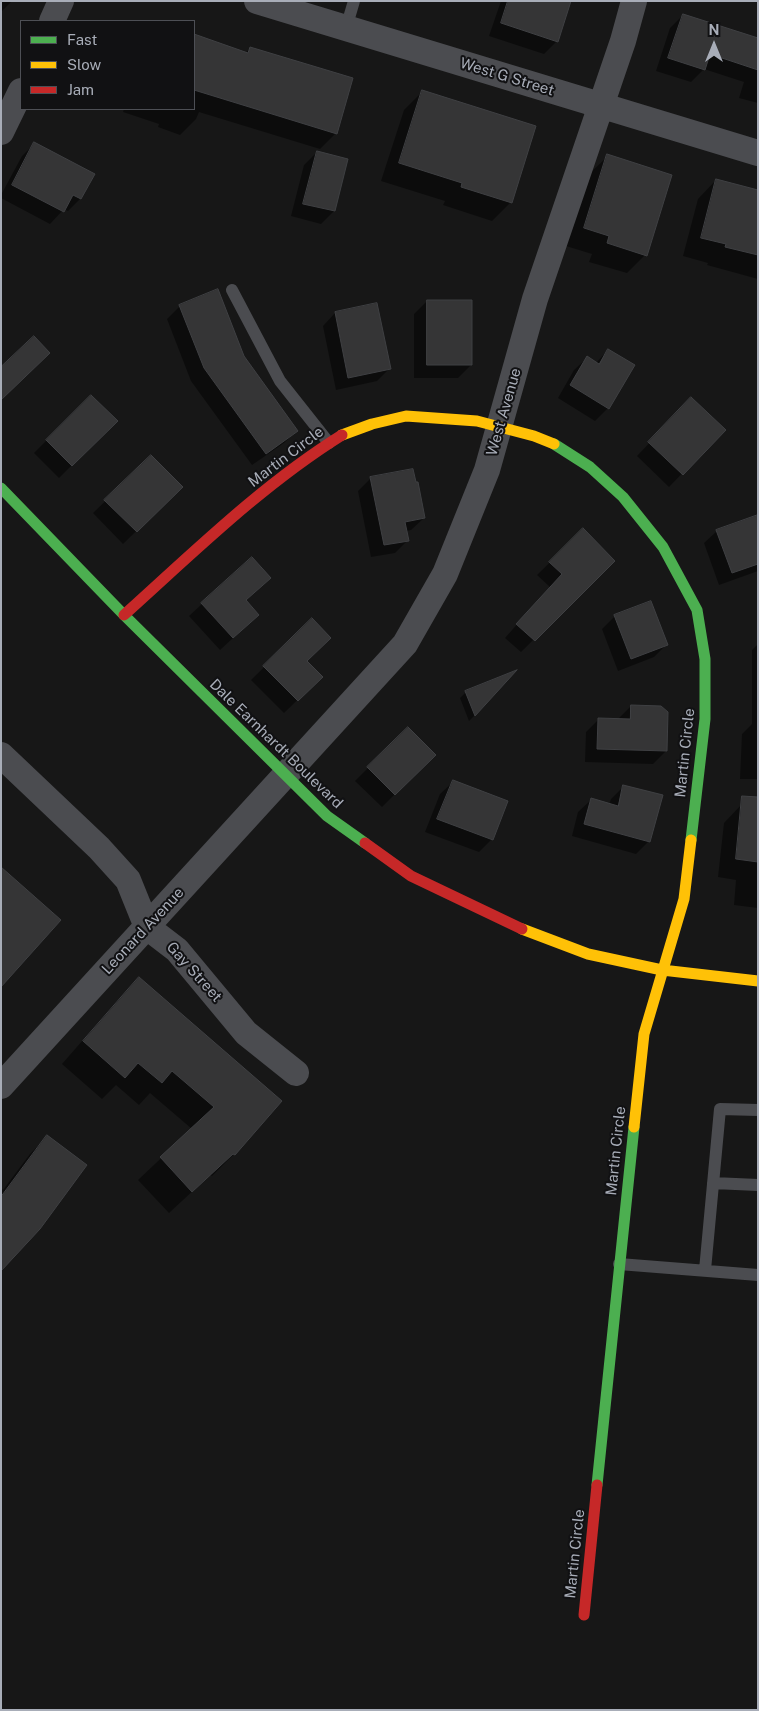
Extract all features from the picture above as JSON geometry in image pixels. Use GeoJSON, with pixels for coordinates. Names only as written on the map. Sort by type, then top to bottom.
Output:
{"type":"FeatureCollection","features":[{"type":"Feature","properties":{"kind":"street"},"geometry":{"type":"LineString","coordinates":[[52,20],[60,1]]}},
{"type":"Feature","properties":{"kind":"street","name":"West G Street"},"geometry":{"type":"LineString","coordinates":[[257,1],[758,153]]}},
{"type":"Feature","properties":{"kind":"street","name":"West Avenue"},"geometry":{"type":"LineString","coordinates":[[285,776],[405,644],[446,574],[487,470],[535,299],[623,41],[634,1]]}},
{"type":"Feature","properties":{"kind":"street"},"geometry":{"type":"LineString","coordinates":[[1,132],[20,93]]}},
{"type":"Feature","properties":{"kind":"street","name":"Martin Circle"},"geometry":{"type":"LineString","coordinates":[[124,615],[235,514],[319,449],[344,434],[372,424],[406,416],[477,421],[534,436],[556,445],[590,468],[623,497],[663,547],[697,610],[705,660],[704,719],[684,899],[644,1034],[584,1615]]}},
{"type":"Feature","properties":{"kind":"street","name":"Dale Earnhardt Boulevard"},"geometry":{"type":"LineString","coordinates":[[1,488],[124,615],[327,816],[411,876],[510,925],[588,954],[662,970],[758,982]]}},
{"type":"Feature","properties":{"kind":"street"},"geometry":{"type":"LineString","coordinates":[[1,755],[99,848],[128,880],[147,927]]}},
{"type":"Feature","properties":{"kind":"street","name":"Leonard Avenue"},"geometry":{"type":"LineString","coordinates":[[1,1086],[285,776]]}},
{"type":"Feature","properties":{"kind":"street","name":"Gay Street"},"geometry":{"type":"LineString","coordinates":[[147,927],[177,950],[246,1033],[296,1073]]}},
{"type":"Feature","properties":{"kind":"lane"},"geometry":{"type":"LineString","coordinates":[[346,28],[354,1]]}},
{"type":"Feature","properties":{"kind":"lane"},"geometry":{"type":"LineString","coordinates":[[232,290],[280,381],[329,443]]}},
{"type":"Feature","properties":{"kind":"lane"},"geometry":{"type":"LineString","coordinates":[[705,1270],[720,1109],[758,1110]]}},
{"type":"Feature","properties":{"kind":"lane"},"geometry":{"type":"LineString","coordinates":[[713,1183],[758,1185]]}},
{"type":"Feature","properties":{"kind":"lane"},"geometry":{"type":"LineString","coordinates":[[619,1264],[758,1274]]}},
{"type":"Feature","properties":{"kind":"building"},"geometry":{"type":"Polygon","coordinates":[[[508,1],[571,1],[558,42],[501,23],[508,1]]]}},
{"type":"Feature","properties":{"kind":"building"},"geometry":{"type":"Polygon","coordinates":[[[683,14],[758,38],[758,70],[710,54],[705,70],[668,58],[683,14]]]}},
{"type":"Feature","properties":{"kind":"building"},"geometry":{"type":"Polygon","coordinates":[[[195,34],[248,53],[250,47],[353,78],[337,134],[195,90],[195,34]]]}},
{"type":"Feature","properties":{"kind":"building"},"geometry":{"type":"Polygon","coordinates":[[[422,90],[536,126],[512,203],[461,187],[462,183],[399,163],[422,90]]]}},
{"type":"Feature","properties":{"kind":"building"},"geometry":{"type":"Polygon","coordinates":[[[34,142],[95,174],[81,199],[73,195],[64,212],[12,185],[34,142]]]}},
{"type":"Feature","properties":{"kind":"building"},"geometry":{"type":"Polygon","coordinates":[[[317,151],[348,159],[335,211],[303,204],[317,151]]]}},
{"type":"Feature","properties":{"kind":"building"},"geometry":{"type":"Polygon","coordinates":[[[607,154],[672,175],[647,256],[607,243],[609,236],[584,228],[607,154]]]}},
{"type":"Feature","properties":{"kind":"building"},"geometry":{"type":"Polygon","coordinates":[[[716,179],[758,190],[758,255],[725,247],[726,244],[701,238],[716,179]]]}},
{"type":"Feature","properties":{"kind":"building"},"geometry":{"type":"Polygon","coordinates":[[[218,289],[244,356],[298,431],[266,454],[204,368],[179,305],[218,289]]]}},
{"type":"Feature","properties":{"kind":"building"},"geometry":{"type":"Polygon","coordinates":[[[427,300],[472,300],[472,365],[427,365],[427,300]]]}},
{"type":"Feature","properties":{"kind":"building"},"geometry":{"type":"Polygon","coordinates":[[[377,303],[391,369],[348,378],[335,312],[377,303]]]}},
{"type":"Feature","properties":{"kind":"building"},"geometry":{"type":"Polygon","coordinates":[[[34,336],[50,353],[1,400],[1,367],[34,336]]]}},
{"type":"Feature","properties":{"kind":"building"},"geometry":{"type":"Polygon","coordinates":[[[608,349],[635,365],[609,409],[570,385],[587,356],[599,364],[608,349]]]}},
{"type":"Feature","properties":{"kind":"building"},"geometry":{"type":"Polygon","coordinates":[[[91,395],[118,421],[72,466],[46,440],[91,395]]]}},
{"type":"Feature","properties":{"kind":"building"},"geometry":{"type":"Polygon","coordinates":[[[691,397],[726,430],[683,475],[648,442],[691,397]]]}},
{"type":"Feature","properties":{"kind":"building"},"geometry":{"type":"Polygon","coordinates":[[[151,455],[183,487],[137,532],[104,500],[151,455]]]}},
{"type":"Feature","properties":{"kind":"building"},"geometry":{"type":"Polygon","coordinates":[[[413,469],[416,482],[418,482],[425,518],[405,522],[409,541],[384,545],[370,477],[413,469]]]}},
{"type":"Feature","properties":{"kind":"building"},"geometry":{"type":"Polygon","coordinates":[[[758,515],[758,564],[732,573],[716,530],[758,515]]]}},
{"type":"Feature","properties":{"kind":"building"},"geometry":{"type":"Polygon","coordinates":[[[583,528],[615,561],[535,641],[516,624],[562,574],[549,562],[583,528]]]}},
{"type":"Feature","properties":{"kind":"building"},"geometry":{"type":"Polygon","coordinates":[[[252,557],[271,578],[246,600],[259,615],[233,638],[201,603],[252,557]]]}},
{"type":"Feature","properties":{"kind":"building"},"geometry":{"type":"Polygon","coordinates":[[[651,601],[668,645],[631,659],[614,615],[651,601]]]}},
{"type":"Feature","properties":{"kind":"building"},"geometry":{"type":"Polygon","coordinates":[[[312,618],[331,638],[307,661],[323,677],[298,701],[263,666],[312,618]]]}},
{"type":"Feature","properties":{"kind":"building"},"geometry":{"type":"Polygon","coordinates":[[[517,670],[475,716],[465,691],[517,670]]]}},
{"type":"Feature","properties":{"kind":"building"},"geometry":{"type":"Polygon","coordinates":[[[631,705],[661,706],[668,712],[667,751],[597,749],[598,718],[630,719],[631,705]]]}},
{"type":"Feature","properties":{"kind":"building"},"geometry":{"type":"Polygon","coordinates":[[[408,727],[436,755],[395,795],[367,767],[408,727]]]}},
{"type":"Feature","properties":{"kind":"building"},"geometry":{"type":"Polygon","coordinates":[[[453,780],[508,801],[493,840],[437,819],[453,780]]]}},
{"type":"Feature","properties":{"kind":"building"},"geometry":{"type":"Polygon","coordinates":[[[623,785],[663,795],[650,842],[584,824],[591,798],[618,806],[623,785]]]}},
{"type":"Feature","properties":{"kind":"building"},"geometry":{"type":"Polygon","coordinates":[[[742,796],[758,797],[758,862],[736,859],[742,796]]]}},
{"type":"Feature","properties":{"kind":"building"},"geometry":{"type":"Polygon","coordinates":[[[1,867],[61,920],[1,987],[1,867]]]}},
{"type":"Feature","properties":{"kind":"building"},"geometry":{"type":"Polygon","coordinates":[[[139,977],[282,1101],[235,1155],[233,1154],[192,1192],[160,1157],[214,1107],[172,1071],[162,1083],[138,1063],[125,1078],[83,1041],[139,977]]]}},
{"type":"Feature","properties":{"kind":"building"},"geometry":{"type":"Polygon","coordinates":[[[47,1135],[87,1165],[40,1229],[1,1271],[1,1197],[47,1135]]]}},
{"type":"Feature","properties":{"kind":"traffic: fast"},"geometry":{"type":"LineString","coordinates":[[554,444],[590,467],[623,497],[663,547],[697,610],[705,659],[705,719],[691,840]]}},
{"type":"Feature","properties":{"kind":"traffic: fast"},"geometry":{"type":"LineString","coordinates":[[1,488],[124,615],[327,816],[365,843]]}},
{"type":"Feature","properties":{"kind":"traffic: fast"},"geometry":{"type":"LineString","coordinates":[[597,1485],[634,1127]]}},
{"type":"Feature","properties":{"kind":"traffic: slow"},"geometry":{"type":"LineString","coordinates":[[342,435],[372,424],[406,416],[477,421],[534,436],[554,444]]}},
{"type":"Feature","properties":{"kind":"traffic: slow"},"geometry":{"type":"LineString","coordinates":[[634,1127],[644,1034],[684,899],[691,840]]}},
{"type":"Feature","properties":{"kind":"traffic: slow"},"geometry":{"type":"LineString","coordinates":[[522,929],[588,954],[662,970],[758,981]]}},
{"type":"Feature","properties":{"kind":"traffic: jam"},"geometry":{"type":"LineString","coordinates":[[124,615],[256,497],[342,435]]}},
{"type":"Feature","properties":{"kind":"traffic: jam"},"geometry":{"type":"LineString","coordinates":[[365,843],[411,876],[522,929]]}},
{"type":"Feature","properties":{"kind":"traffic: jam"},"geometry":{"type":"LineString","coordinates":[[584,1615],[597,1485]]}}]}
